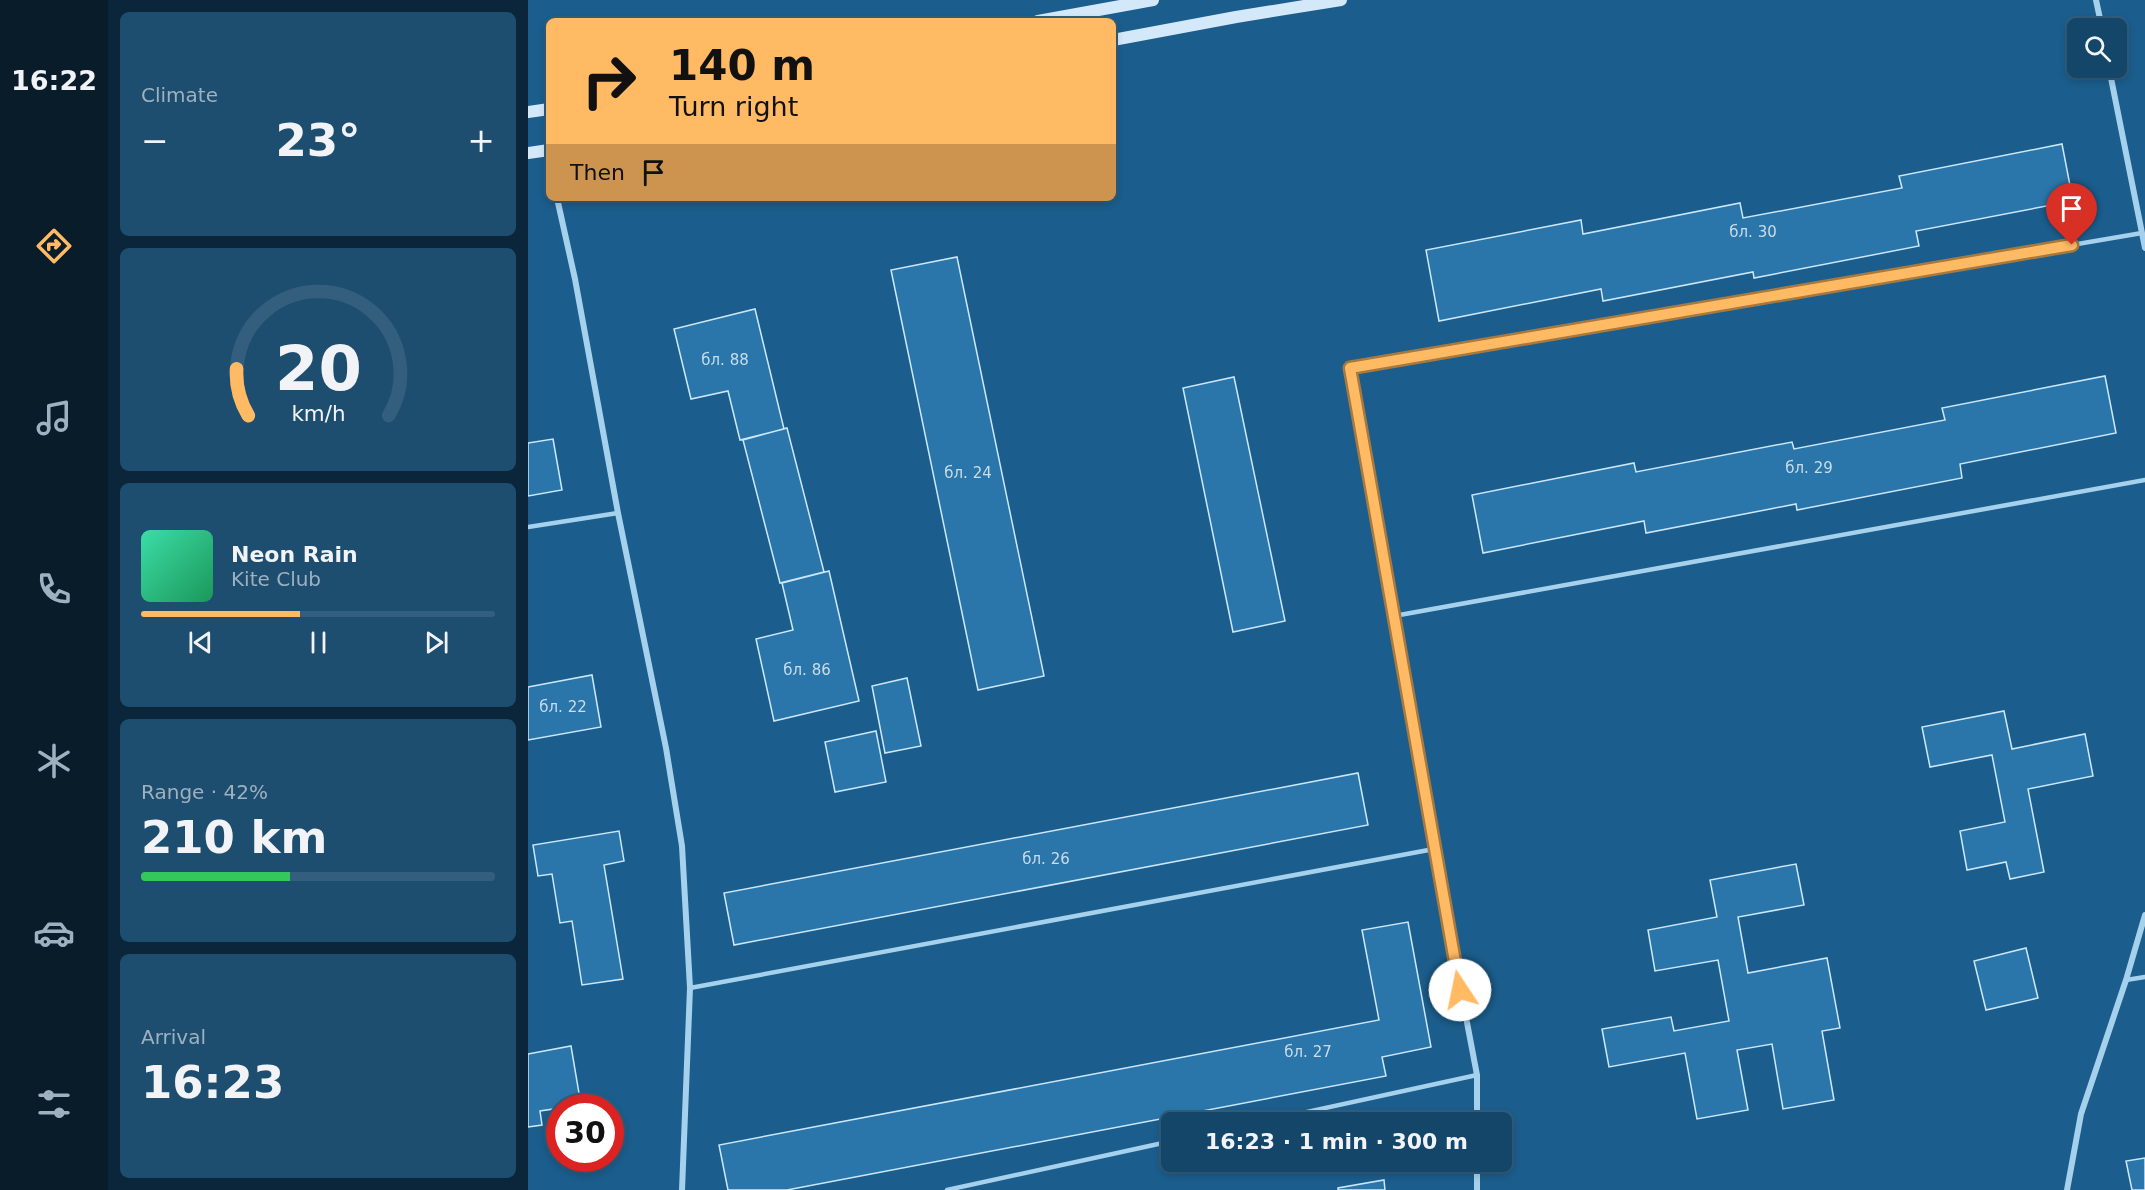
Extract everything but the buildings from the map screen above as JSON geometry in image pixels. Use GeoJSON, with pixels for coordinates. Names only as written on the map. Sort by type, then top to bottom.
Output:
{"type":"FeatureCollection","features":[{"type":"Feature","properties":{"kind":"main road"},"geometry":{"type":"LineString","coordinates":[[1054,18],[1153,0]]}},
{"type":"Feature","properties":{"kind":"main road"},"geometry":{"type":"LineString","coordinates":[[1116,39],[1341,0]]}},
{"type":"Feature","properties":{"kind":"main road"},"geometry":{"type":"LineString","coordinates":[[528,112],[546,109]]}},
{"type":"Feature","properties":{"kind":"main road"},"geometry":{"type":"LineString","coordinates":[[528,153],[546,154]]}},
{"type":"Feature","properties":{"kind":"street"},"geometry":{"type":"LineString","coordinates":[[2096,0],[2100,18]]}},
{"type":"Feature","properties":{"kind":"street"},"geometry":{"type":"LineString","coordinates":[[2111,78],[2145,248]]}},
{"type":"Feature","properties":{"kind":"street"},"geometry":{"type":"LineString","coordinates":[[558,201],[575,279],[618,513],[666,748],[682,846],[690,988],[682,1190]]}},
{"type":"Feature","properties":{"kind":"street"},"geometry":{"type":"LineString","coordinates":[[1350,368],[1434,849],[1477,1075],[1477,1112]]}},
{"type":"Feature","properties":{"kind":"street"},"geometry":{"type":"LineString","coordinates":[[2067,1190],[2081,1114],[2126,980],[2145,915]]}},
{"type":"Feature","properties":{"kind":"street"},"geometry":{"type":"LineString","coordinates":[[1477,1172],[1477,1190]]}},
{"type":"Feature","properties":{"kind":"lane"},"geometry":{"type":"LineString","coordinates":[[1350,368],[2142,233]]}},
{"type":"Feature","properties":{"kind":"lane"},"geometry":{"type":"LineString","coordinates":[[1394,616],[2145,480]]}},
{"type":"Feature","properties":{"kind":"lane"},"geometry":{"type":"LineString","coordinates":[[528,527],[618,513]]}},
{"type":"Feature","properties":{"kind":"lane"},"geometry":{"type":"LineString","coordinates":[[690,988],[1434,849]]}},
{"type":"Feature","properties":{"kind":"lane"},"geometry":{"type":"LineString","coordinates":[[2126,980],[2145,976]]}},
{"type":"Feature","properties":{"kind":"lane"},"geometry":{"type":"LineString","coordinates":[[1307,1112],[1477,1075]]}},
{"type":"Feature","properties":{"kind":"lane"},"geometry":{"type":"LineString","coordinates":[[947,1190],[1161,1144]]}},
{"type":"Feature","properties":{"kind":"route"},"geometry":{"type":"LineString","coordinates":[[1460,990],[1350,368],[2072,245]]}}]}
